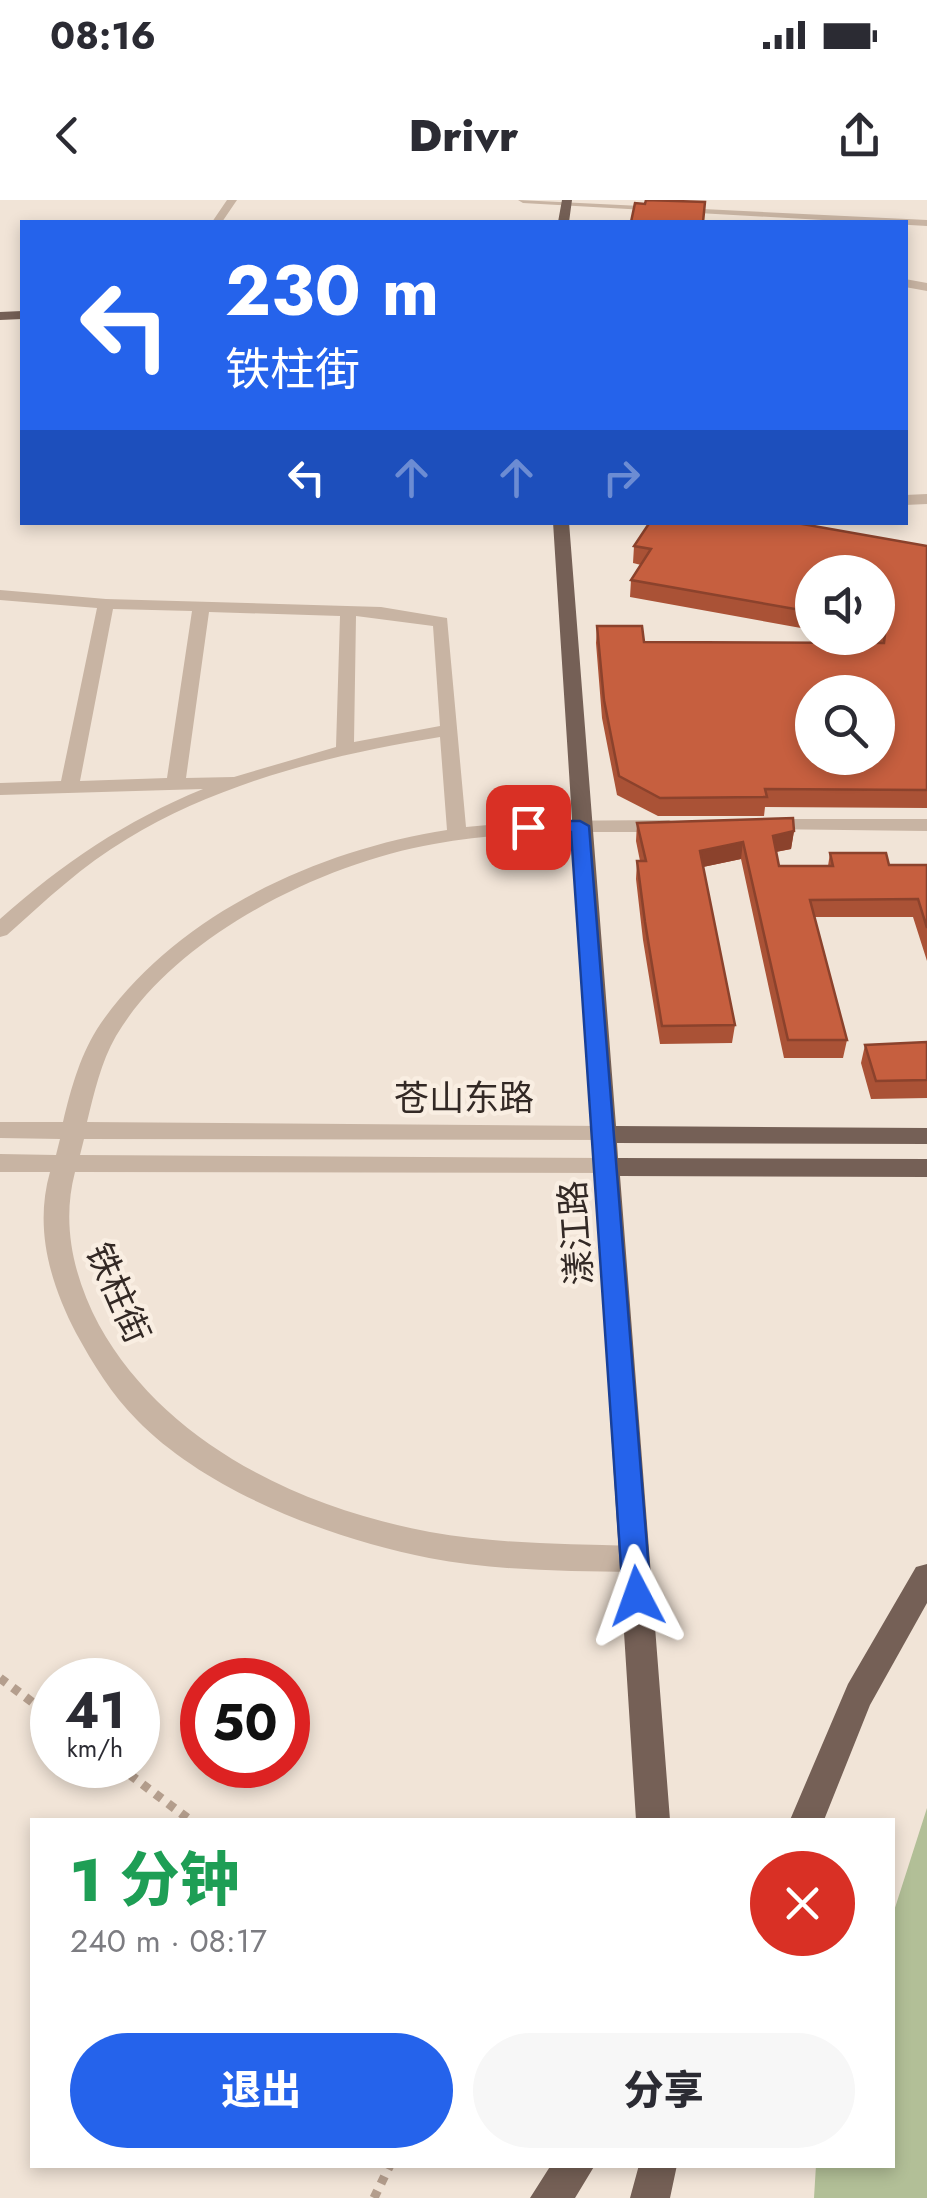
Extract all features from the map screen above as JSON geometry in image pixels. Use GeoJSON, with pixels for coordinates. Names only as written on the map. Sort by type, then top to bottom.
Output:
{"type":"FeatureCollection","features":[{"type":"Feature","properties":{"kind":"main road","name":"漾江路"},"geometry":{"type":"LineString","coordinates":[[561,525],[566,641],[653,1818]]}},
{"type":"Feature","properties":{"kind":"main road","name":"苍山东路"},"geometry":{"type":"LineString","coordinates":[[604,1134],[927,1136]]}},
{"type":"Feature","properties":{"kind":"main road","name":"苍山东路"},"geometry":{"type":"LineString","coordinates":[[606,1166],[927,1168]]}},
{"type":"Feature","properties":{"kind":"main road"},"geometry":{"type":"LineString","coordinates":[[808,1818],[838,1734],[872,1662],[927,1576]]}},
{"type":"Feature","properties":{"kind":"main road"},"geometry":{"type":"LineString","coordinates":[[550,2198],[574,2168]]}},
{"type":"Feature","properties":{"kind":"main road"},"geometry":{"type":"LineString","coordinates":[[650,2198],[657,2168]]}},
{"type":"Feature","properties":{"kind":"street"},"geometry":{"type":"LineString","coordinates":[[523,200],[893,220]]}},
{"type":"Feature","properties":{"kind":"street"},"geometry":{"type":"LineString","coordinates":[[0,594],[106,604],[348,611],[441,622],[457,833]]}},
{"type":"Feature","properties":{"kind":"street"},"geometry":{"type":"LineString","coordinates":[[69,787],[106,604]]}},
{"type":"Feature","properties":{"kind":"street"},"geometry":{"type":"LineString","coordinates":[[176,783],[201,607]]}},
{"type":"Feature","properties":{"kind":"street"},"geometry":{"type":"LineString","coordinates":[[345,750],[348,611]]}},
{"type":"Feature","properties":{"kind":"street"},"geometry":{"type":"LineString","coordinates":[[0,930],[63,873],[140,824],[246,781],[345,750],[449,730]]}},
{"type":"Feature","properties":{"kind":"street"},"geometry":{"type":"LineString","coordinates":[[0,789],[246,781]]}},
{"type":"Feature","properties":{"kind":"street"},"geometry":{"type":"LineString","coordinates":[[734,826],[927,825]]}},
{"type":"Feature","properties":{"kind":"street","name":"铁柱街"},"geometry":{"type":"LineString","coordinates":[[634,1559],[498,1556],[405,1543],[304,1511],[217,1464],[148,1412],[106,1360],[73,1297],[58,1241],[55,1210],[90,1067],[109,1029],[147,983],[194,942],[237,913],[340,865],[392,846],[457,833],[580,826],[696,826]]}},
{"type":"Feature","properties":{"kind":"street","name":"苍山东路"},"geometry":{"type":"LineString","coordinates":[[0,1130],[604,1134]]}},
{"type":"Feature","properties":{"kind":"street","name":"苍山东路"},"geometry":{"type":"LineString","coordinates":[[0,1163],[606,1166]]}},
{"type":"Feature","properties":{"kind":"path"},"geometry":{"type":"LineString","coordinates":[[0,1678],[30,1700]]}},
{"type":"Feature","properties":{"kind":"path"},"geometry":{"type":"LineString","coordinates":[[148,1788],[187,1818]]}},
{"type":"Feature","properties":{"kind":"path"},"geometry":{"type":"LineString","coordinates":[[374,2198],[389,2168]]}},
{"type":"Feature","properties":{"kind":"green space"},"geometry":{"type":"Polygon","coordinates":[[[927,1808],[927,2198],[814,2198],[816,2168],[895,2168],[895,1908],[927,1808]]]}},
{"type":"Feature","properties":{"kind":"building"},"geometry":{"type":"Polygon","coordinates":[[[646,200],[705,202],[703,220],[631,220],[635,203],[645,204],[646,200]]]}},
{"type":"Feature","properties":{"kind":"building"},"geometry":{"type":"Polygon","coordinates":[[[648,525],[808,525],[927,546],[927,790],[765,789],[767,797],[660,798],[619,776],[604,700],[597,626],[642,626],[644,642],[795,643],[795,655],[895,655],[895,555],[795,555],[795,609],[631,580],[651,549],[634,546],[648,525]]]}},
{"type":"Feature","properties":{"kind":"building"},"geometry":{"type":"Polygon","coordinates":[[[793,818],[794,831],[773,836],[779,866],[833,866],[830,853],[886,853],[889,865],[927,865],[927,928],[918,899],[810,900],[847,1040],[788,1040],[743,842],[700,851],[735,1025],[662,1026],[637,861],[646,861],[637,823],[793,818]]]}},
{"type":"Feature","properties":{"kind":"building"},"geometry":{"type":"Polygon","coordinates":[[[927,1042],[927,1080],[876,1081],[865,1045],[927,1042]]]}},
{"type":"Feature","properties":{"kind":"route"},"geometry":{"type":"LineString","coordinates":[[528,827],[580,826],[637,1596]]}}]}
